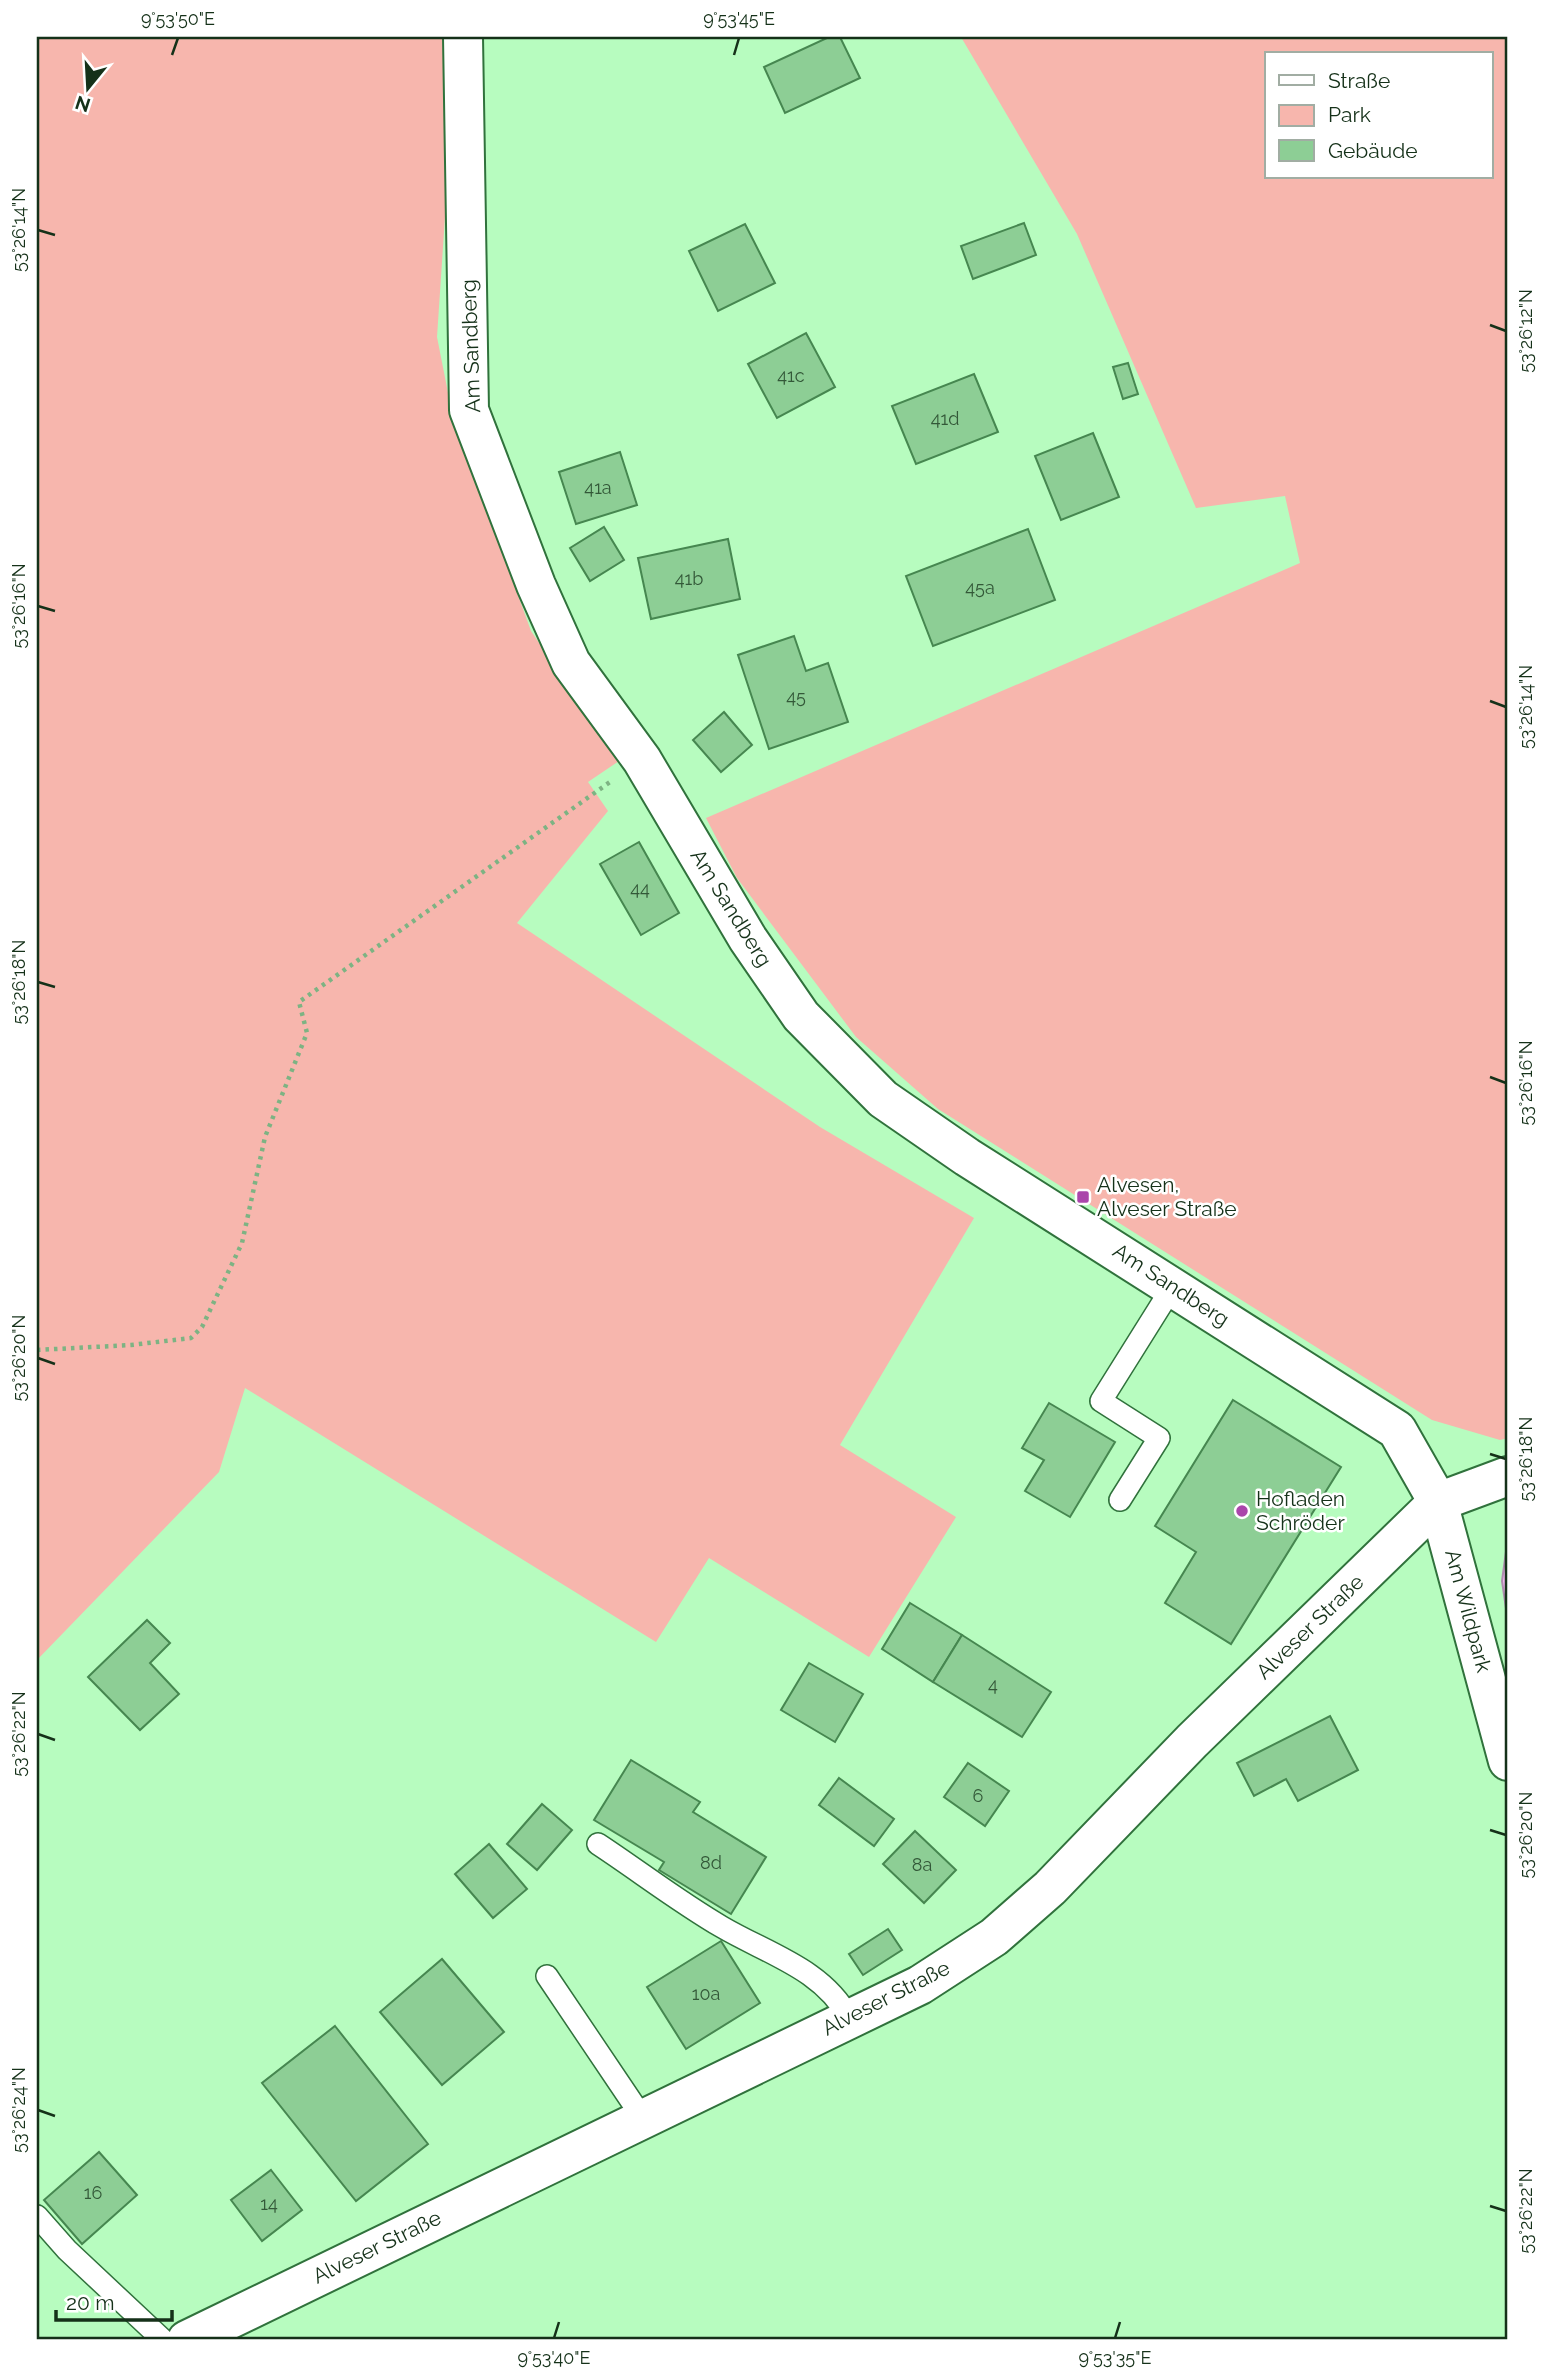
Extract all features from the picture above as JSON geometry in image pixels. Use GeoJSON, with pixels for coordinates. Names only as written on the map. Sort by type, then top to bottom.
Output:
{"type":"FeatureCollection","features":[{"type":"Feature","properties":{"kind":"street","name":"Am Sandberg"},"geometry":{"type":"LineString","coordinates":[[463,37],[469,410],[536,585],[571,663],[642,760],[748,939],[801,1016],[883,1099],[967,1157],[1397,1430],[1438,1502]]}},
{"type":"Feature","properties":{"kind":"street","name":"Alveser Straße"},"geometry":{"type":"LineString","coordinates":[[187,2340],[642,2117],[920,1985],[994,1937],[1050,1888],[1192,1741],[1438,1502],[1508,1476]]}},
{"type":"Feature","properties":{"kind":"street","name":"Am Wildpark"},"geometry":{"type":"LineString","coordinates":[[1438,1502],[1508,1761]]}},
{"type":"Feature","properties":{"kind":"lane"},"geometry":{"type":"LineString","coordinates":[[1119,1500],[1159,1438],[1101,1401],[1173,1286]]}},
{"type":"Feature","properties":{"kind":"lane"},"geometry":{"type":"LineString","coordinates":[[598,1844],[723,1927],[769,1950],[827,1986],[849,2018]]}},
{"type":"Feature","properties":{"kind":"lane"},"geometry":{"type":"LineString","coordinates":[[547,1976],[642,2117]]}},
{"type":"Feature","properties":{"kind":"lane"},"geometry":{"type":"LineString","coordinates":[[37,2216],[67,2250],[163,2340]]}},
{"type":"Feature","properties":{"kind":"path"},"geometry":{"type":"LineString","coordinates":[[37,1350],[131,1345],[191,1338],[202,1327],[242,1243],[265,1137],[307,1033],[299,1002],[642,760]]}},
{"type":"Feature","properties":{"kind":"green space"},"geometry":{"type":"Polygon","coordinates":[[[37,37],[457,37],[437,337],[452,413],[531,631],[619,761],[588,782],[608,811],[517,923],[820,1127],[974,1218],[840,1445],[956,1517],[869,1657],[709,1558],[656,1642],[245,1388],[219,1472],[37,1660],[37,37]]]}},
{"type":"Feature","properties":{"kind":"green space"},"geometry":{"type":"Polygon","coordinates":[[[961,37],[1508,37],[1508,1438],[1500,1440],[1432,1420],[938,1109],[856,1037],[737,878],[706,818],[1300,563],[1285,496],[1196,508],[1077,234],[961,37]]]}},
{"type":"Feature","properties":{"kind":"shaded area"},"geometry":{"type":"Polygon","coordinates":[[[1508,1537],[1508,1622],[1502,1581],[1508,1537]]]}},
{"type":"Feature","properties":{"kind":"building"},"geometry":{"type":"Polygon","coordinates":[[[829,37],[840,37],[860,78],[785,113],[764,67],[829,37]]]}},
{"type":"Feature","properties":{"kind":"building"},"geometry":{"type":"Polygon","coordinates":[[[1024,223],[1036,255],[973,279],[961,246],[1024,223]]]}},
{"type":"Feature","properties":{"kind":"building"},"geometry":{"type":"Polygon","coordinates":[[[745,224],[775,283],[718,311],[689,251],[745,224]]]}},
{"type":"Feature","properties":{"kind":"building"},"geometry":{"type":"Polygon","coordinates":[[[806,333],[835,387],[777,418],[748,364],[806,333]]]}},
{"type":"Feature","properties":{"kind":"building"},"geometry":{"type":"Polygon","coordinates":[[[1128,363],[1138,394],[1123,399],[1113,367],[1128,363]]]}},
{"type":"Feature","properties":{"kind":"building"},"geometry":{"type":"Polygon","coordinates":[[[974,374],[998,432],[916,464],[892,406],[974,374]]]}},
{"type":"Feature","properties":{"kind":"building"},"geometry":{"type":"Polygon","coordinates":[[[1093,433],[1119,497],[1061,520],[1035,456],[1093,433]]]}},
{"type":"Feature","properties":{"kind":"building"},"geometry":{"type":"Polygon","coordinates":[[[620,452],[637,505],[576,524],[559,472],[620,452]]]}},
{"type":"Feature","properties":{"kind":"building"},"geometry":{"type":"Polygon","coordinates":[[[604,527],[624,560],[590,581],[570,548],[604,527]]]}},
{"type":"Feature","properties":{"kind":"building"},"geometry":{"type":"Polygon","coordinates":[[[1028,529],[1055,600],[933,646],[906,576],[1028,529]]]}},
{"type":"Feature","properties":{"kind":"building"},"geometry":{"type":"Polygon","coordinates":[[[728,539],[740,599],[651,619],[638,558],[728,539]]]}},
{"type":"Feature","properties":{"kind":"building"},"geometry":{"type":"Polygon","coordinates":[[[794,636],[806,671],[828,663],[848,722],[769,749],[738,655],[794,636]]]}},
{"type":"Feature","properties":{"kind":"building"},"geometry":{"type":"Polygon","coordinates":[[[724,712],[752,745],[721,772],[693,740],[724,712]]]}},
{"type":"Feature","properties":{"kind":"building"},"geometry":{"type":"Polygon","coordinates":[[[639,842],[679,913],[641,935],[600,864],[639,842]]]}},
{"type":"Feature","properties":{"kind":"building"},"geometry":{"type":"Polygon","coordinates":[[[1233,1400],[1341,1467],[1231,1644],[1165,1603],[1196,1552],[1155,1526],[1233,1400]]]}},
{"type":"Feature","properties":{"kind":"building"},"geometry":{"type":"Polygon","coordinates":[[[1049,1403],[1115,1442],[1070,1517],[1025,1491],[1044,1460],[1022,1448],[1049,1403]]]}},
{"type":"Feature","properties":{"kind":"building"},"geometry":{"type":"Polygon","coordinates":[[[910,1603],[962,1635],[933,1682],[882,1649],[910,1603]]]}},
{"type":"Feature","properties":{"kind":"building"},"geometry":{"type":"Polygon","coordinates":[[[147,1620],[170,1643],[150,1663],[179,1694],[140,1730],[88,1677],[147,1620]]]}},
{"type":"Feature","properties":{"kind":"building"},"geometry":{"type":"Polygon","coordinates":[[[962,1635],[1051,1692],[1022,1737],[933,1682],[962,1635]]]}},
{"type":"Feature","properties":{"kind":"building"},"geometry":{"type":"Polygon","coordinates":[[[809,1663],[863,1694],[835,1742],[781,1710],[809,1663]]]}},
{"type":"Feature","properties":{"kind":"building"},"geometry":{"type":"Polygon","coordinates":[[[1330,1716],[1358,1770],[1298,1801],[1286,1779],[1254,1796],[1237,1763],[1330,1716]]]}},
{"type":"Feature","properties":{"kind":"building"},"geometry":{"type":"Polygon","coordinates":[[[631,1760],[700,1802],[693,1812],[766,1857],[731,1914],[659,1870],[664,1862],[594,1820],[631,1760]]]}},
{"type":"Feature","properties":{"kind":"building"},"geometry":{"type":"Polygon","coordinates":[[[968,1763],[1009,1791],[985,1826],[944,1797],[968,1763]]]}},
{"type":"Feature","properties":{"kind":"building"},"geometry":{"type":"Polygon","coordinates":[[[839,1778],[894,1819],[874,1846],[819,1805],[839,1778]]]}},
{"type":"Feature","properties":{"kind":"building"},"geometry":{"type":"Polygon","coordinates":[[[542,1804],[572,1830],[537,1870],[507,1844],[542,1804]]]}},
{"type":"Feature","properties":{"kind":"building"},"geometry":{"type":"Polygon","coordinates":[[[915,1831],[956,1870],[924,1903],[883,1864],[915,1831]]]}},
{"type":"Feature","properties":{"kind":"building"},"geometry":{"type":"Polygon","coordinates":[[[489,1844],[527,1889],[493,1918],[455,1874],[489,1844]]]}},
{"type":"Feature","properties":{"kind":"building"},"geometry":{"type":"Polygon","coordinates":[[[888,1929],[902,1950],[863,1975],[849,1954],[888,1929]]]}},
{"type":"Feature","properties":{"kind":"building"},"geometry":{"type":"Polygon","coordinates":[[[721,1941],[760,2003],[686,2049],[647,1987],[721,1941]]]}},
{"type":"Feature","properties":{"kind":"building"},"geometry":{"type":"Polygon","coordinates":[[[442,1959],[504,2032],[442,2085],[380,2012],[442,1959]]]}},
{"type":"Feature","properties":{"kind":"building"},"geometry":{"type":"Polygon","coordinates":[[[335,2026],[428,2144],[356,2201],[262,2083],[335,2026]]]}},
{"type":"Feature","properties":{"kind":"building"},"geometry":{"type":"Polygon","coordinates":[[[99,2152],[137,2195],[82,2244],[44,2200],[99,2152]]]}},
{"type":"Feature","properties":{"kind":"building"},"geometry":{"type":"Polygon","coordinates":[[[271,2170],[302,2210],[262,2241],[231,2200],[271,2170]]]}},
{"type":"Feature","properties":{"kind":"place","name":"Alvesen, Alveser Straße"},"geometry":{"type":"Point","coordinates":[1083,1197]}},
{"type":"Feature","properties":{"kind":"place","name":"Hofladen Schröder"},"geometry":{"type":"Point","coordinates":[1242,1511]}}]}
